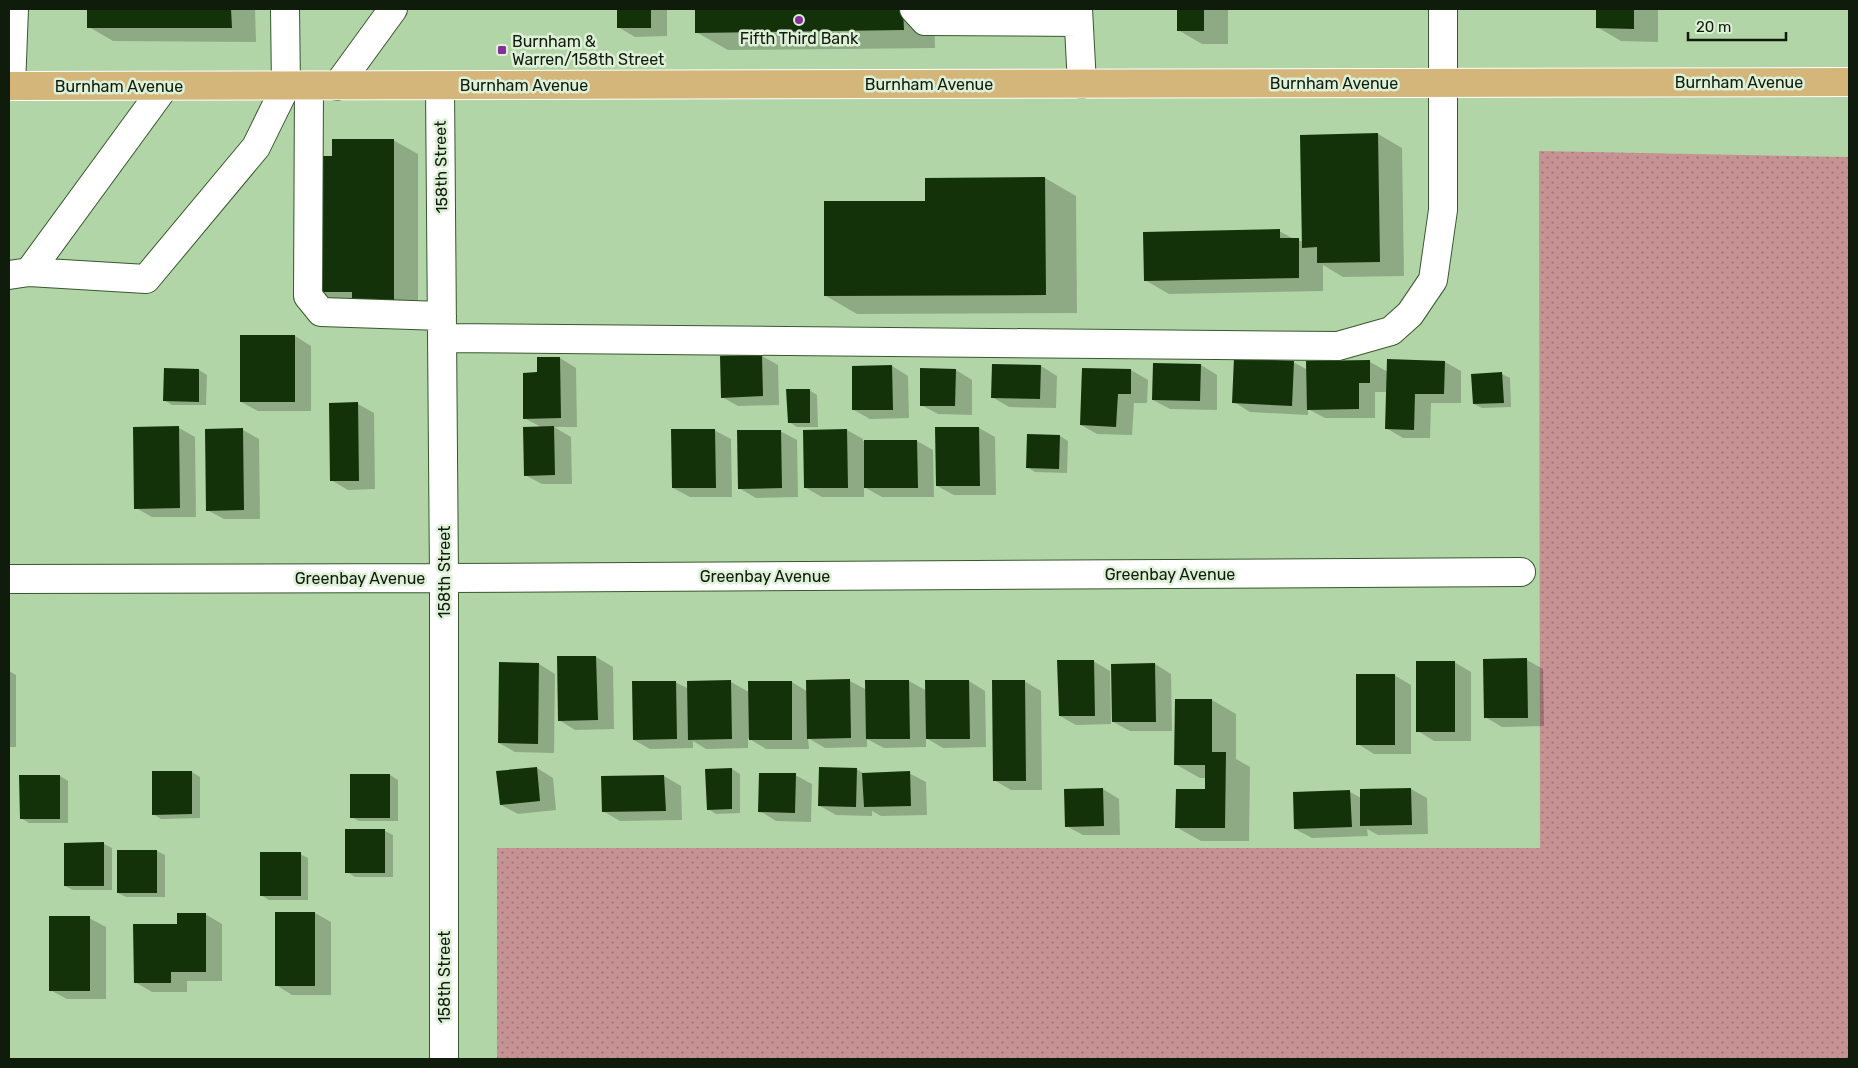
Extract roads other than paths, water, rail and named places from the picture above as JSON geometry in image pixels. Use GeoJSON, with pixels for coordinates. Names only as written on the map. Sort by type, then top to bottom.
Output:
{"type":"FeatureCollection","features":[{"type":"Feature","properties":{"kind":"main road","name":"Burnham Avenue"},"geometry":{"type":"LineString","coordinates":[[10,86],[1849,82]]}},
{"type":"Feature","properties":{"kind":"street"},"geometry":{"type":"LineString","coordinates":[[10,86],[14,9]]}},
{"type":"Feature","properties":{"kind":"street"},"geometry":{"type":"LineString","coordinates":[[285,9],[297,86],[308,296],[321,312],[442,327],[1338,346],[1391,332],[1410,314],[1433,280],[1443,210],[1443,9]]}},
{"type":"Feature","properties":{"kind":"street"},"geometry":{"type":"LineString","coordinates":[[337,86],[393,9]]}},
{"type":"Feature","properties":{"kind":"street"},"geometry":{"type":"LineString","coordinates":[[914,9],[925,21],[1078,16],[1082,84]]}},
{"type":"Feature","properties":{"kind":"street"},"geometry":{"type":"LineString","coordinates":[[19,274],[165,86]]}},
{"type":"Feature","properties":{"kind":"street"},"geometry":{"type":"LineString","coordinates":[[19,274],[146,279],[256,147],[297,86]]}},
{"type":"Feature","properties":{"kind":"street","name":"158th Street"},"geometry":{"type":"LineString","coordinates":[[440,86],[444,578],[444,1059]]}},
{"type":"Feature","properties":{"kind":"street","name":"Greenbay Avenue"},"geometry":{"type":"LineString","coordinates":[[9,579],[1521,572]]}},
{"type":"Feature","properties":{"kind":"place","name":"Fifth Third Bank"},"geometry":{"type":"Point","coordinates":[799,20]}},
{"type":"Feature","properties":{"kind":"place","name":"Burnham & Warren/158th Street"},"geometry":{"type":"Point","coordinates":[502,50]}}]}
